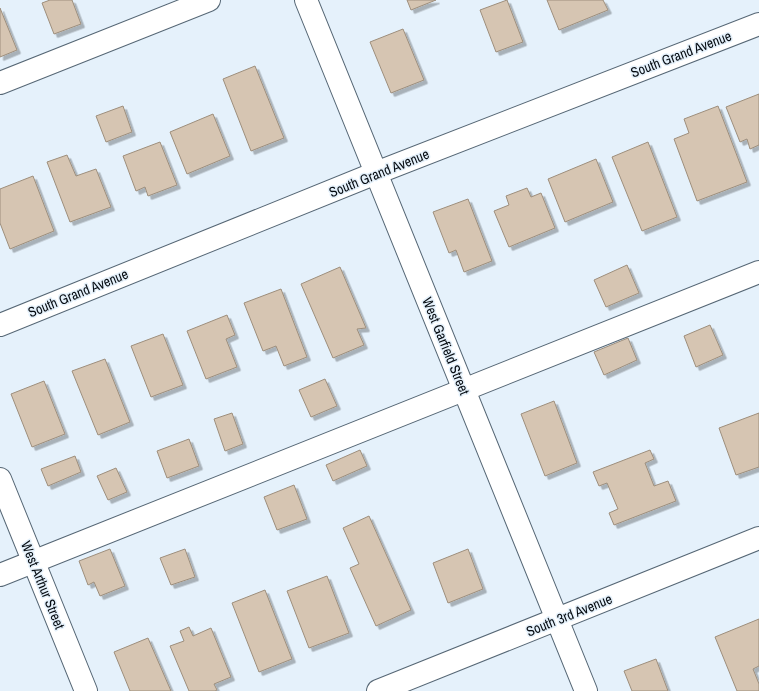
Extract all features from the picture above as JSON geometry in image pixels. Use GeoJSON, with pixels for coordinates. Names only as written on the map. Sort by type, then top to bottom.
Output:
{"type":"FeatureCollection","features":[{"type":"Feature","properties":{"kind":"street"},"geometry":{"type":"LineString","coordinates":[[0,83],[209,0]]}},
{"type":"Feature","properties":{"kind":"street","name":"West Garfield Street"},"geometry":{"type":"LineString","coordinates":[[306,0],[586,691]]}},
{"type":"Feature","properties":{"kind":"street","name":"South Grand Avenue"},"geometry":{"type":"LineString","coordinates":[[0,324],[376,173],[759,24]]}},
{"type":"Feature","properties":{"kind":"street"},"geometry":{"type":"LineString","coordinates":[[0,575],[759,272]]}},
{"type":"Feature","properties":{"kind":"street","name":"West Arthur Street"},"geometry":{"type":"LineString","coordinates":[[0,479],[86,691]]}},
{"type":"Feature","properties":{"kind":"street","name":"South 3rd Avenue"},"geometry":{"type":"LineString","coordinates":[[378,691],[759,538]]}},
{"type":"Feature","properties":{"kind":"building"},"geometry":{"type":"Polygon","coordinates":[[[50,0],[72,0],[81,24],[54,34],[42,3],[50,0]]]}},
{"type":"Feature","properties":{"kind":"building"},"geometry":{"type":"Polygon","coordinates":[[[407,0],[436,0],[411,10],[407,0]]]}},
{"type":"Feature","properties":{"kind":"building"},"geometry":{"type":"Polygon","coordinates":[[[507,0],[523,42],[496,52],[480,10],[507,0]]]}},
{"type":"Feature","properties":{"kind":"building"},"geometry":{"type":"Polygon","coordinates":[[[547,0],[603,0],[608,10],[559,30],[547,0]]]}},
{"type":"Feature","properties":{"kind":"building"},"geometry":{"type":"Polygon","coordinates":[[[0,8],[17,50],[0,57],[0,8]]]}},
{"type":"Feature","properties":{"kind":"building"},"geometry":{"type":"Polygon","coordinates":[[[403,29],[424,80],[391,93],[370,42],[403,29]]]}},
{"type":"Feature","properties":{"kind":"building"},"geometry":{"type":"Polygon","coordinates":[[[255,66],[284,138],[251,151],[223,79],[255,66]]]}},
{"type":"Feature","properties":{"kind":"building"},"geometry":{"type":"Polygon","coordinates":[[[759,94],[759,145],[750,149],[747,139],[740,142],[726,107],[759,94]]]}},
{"type":"Feature","properties":{"kind":"building"},"geometry":{"type":"Polygon","coordinates":[[[123,106],[132,132],[106,142],[96,116],[123,106]]]}},
{"type":"Feature","properties":{"kind":"building"},"geometry":{"type":"Polygon","coordinates":[[[718,106],[747,182],[697,201],[674,139],[689,133],[684,119],[718,106]]]}},
{"type":"Feature","properties":{"kind":"building"},"geometry":{"type":"Polygon","coordinates":[[[213,114],[230,156],[187,174],[170,132],[213,114]]]}},
{"type":"Feature","properties":{"kind":"building"},"geometry":{"type":"Polygon","coordinates":[[[160,142],[177,185],[148,196],[145,187],[136,191],[123,156],[160,142]]]}},
{"type":"Feature","properties":{"kind":"building"},"geometry":{"type":"Polygon","coordinates":[[[648,142],[677,217],[642,231],[612,157],[648,142]]]}},
{"type":"Feature","properties":{"kind":"building"},"geometry":{"type":"Polygon","coordinates":[[[67,155],[76,176],[96,169],[111,207],[70,222],[47,162],[67,155]]]}},
{"type":"Feature","properties":{"kind":"building"},"geometry":{"type":"Polygon","coordinates":[[[596,159],[613,202],[565,222],[548,179],[596,159]]]}},
{"type":"Feature","properties":{"kind":"building"},"geometry":{"type":"Polygon","coordinates":[[[33,176],[54,231],[10,249],[0,223],[0,189],[33,176]]]}},
{"type":"Feature","properties":{"kind":"building"},"geometry":{"type":"Polygon","coordinates":[[[527,188],[531,197],[541,193],[555,228],[509,247],[494,211],[509,205],[506,196],[527,188]]]}},
{"type":"Feature","properties":{"kind":"building"},"geometry":{"type":"Polygon","coordinates":[[[468,199],[492,261],[464,272],[456,250],[449,253],[433,212],[468,199]]]}},
{"type":"Feature","properties":{"kind":"building"},"geometry":{"type":"Polygon","coordinates":[[[627,265],[639,293],[606,307],[594,280],[627,265]]]}},
{"type":"Feature","properties":{"kind":"building"},"geometry":{"type":"Polygon","coordinates":[[[340,267],[366,328],[357,329],[364,345],[333,358],[301,284],[340,267]]]}},
{"type":"Feature","properties":{"kind":"building"},"geometry":{"type":"Polygon","coordinates":[[[281,289],[307,357],[284,366],[276,346],[263,351],[244,303],[281,289]]]}},
{"type":"Feature","properties":{"kind":"building"},"geometry":{"type":"Polygon","coordinates":[[[227,315],[235,335],[226,339],[237,367],[206,379],[187,331],[227,315]]]}},
{"type":"Feature","properties":{"kind":"building"},"geometry":{"type":"Polygon","coordinates":[[[710,325],[723,355],[696,367],[684,336],[710,325]]]}},
{"type":"Feature","properties":{"kind":"building"},"geometry":{"type":"Polygon","coordinates":[[[163,334],[183,385],[151,397],[131,346],[163,334]]]}},
{"type":"Feature","properties":{"kind":"building"},"geometry":{"type":"Polygon","coordinates":[[[628,338],[637,360],[604,375],[594,352],[628,338]]]}},
{"type":"Feature","properties":{"kind":"building"},"geometry":{"type":"Polygon","coordinates":[[[105,359],[130,422],[98,435],[72,371],[105,359]]]}},
{"type":"Feature","properties":{"kind":"building"},"geometry":{"type":"Polygon","coordinates":[[[325,379],[337,406],[311,417],[299,390],[325,379]]]}},
{"type":"Feature","properties":{"kind":"building"},"geometry":{"type":"Polygon","coordinates":[[[44,381],[65,434],[32,447],[11,394],[44,381]]]}},
{"type":"Feature","properties":{"kind":"building"},"geometry":{"type":"Polygon","coordinates":[[[554,401],[577,463],[545,476],[521,414],[554,401]]]}},
{"type":"Feature","properties":{"kind":"building"},"geometry":{"type":"Polygon","coordinates":[[[232,413],[243,444],[225,451],[214,419],[232,413]]]}},
{"type":"Feature","properties":{"kind":"building"},"geometry":{"type":"Polygon","coordinates":[[[759,413],[759,467],[736,475],[719,428],[759,413]]]}},
{"type":"Feature","properties":{"kind":"building"},"geometry":{"type":"Polygon","coordinates":[[[189,439],[199,466],[167,478],[157,451],[189,439]]]}},
{"type":"Feature","properties":{"kind":"building"},"geometry":{"type":"Polygon","coordinates":[[[360,450],[367,466],[333,481],[326,465],[360,450]]]}},
{"type":"Feature","properties":{"kind":"building"},"geometry":{"type":"Polygon","coordinates":[[[650,450],[654,459],[645,463],[654,486],[668,481],[676,501],[614,525],[609,513],[618,509],[607,483],[599,486],[593,472],[650,450]]]}},
{"type":"Feature","properties":{"kind":"building"},"geometry":{"type":"Polygon","coordinates":[[[75,456],[81,472],[48,486],[41,469],[75,456]]]}},
{"type":"Feature","properties":{"kind":"building"},"geometry":{"type":"Polygon","coordinates":[[[116,468],[127,492],[108,500],[97,476],[116,468]]]}},
{"type":"Feature","properties":{"kind":"building"},"geometry":{"type":"Polygon","coordinates":[[[294,485],[307,519],[277,530],[264,497],[294,485]]]}},
{"type":"Feature","properties":{"kind":"building"},"geometry":{"type":"Polygon","coordinates":[[[369,516],[411,610],[376,626],[350,568],[359,564],[343,528],[369,516]]]}},
{"type":"Feature","properties":{"kind":"building"},"geometry":{"type":"Polygon","coordinates":[[[110,549],[125,586],[100,596],[94,582],[88,585],[79,561],[110,549]]]}},
{"type":"Feature","properties":{"kind":"building"},"geometry":{"type":"Polygon","coordinates":[[[185,549],[195,577],[171,585],[160,558],[185,549]]]}},
{"type":"Feature","properties":{"kind":"building"},"geometry":{"type":"Polygon","coordinates":[[[468,549],[483,589],[448,603],[433,563],[468,549]]]}},
{"type":"Feature","properties":{"kind":"building"},"geometry":{"type":"Polygon","coordinates":[[[327,576],[349,633],[309,648],[287,591],[327,576]]]}},
{"type":"Feature","properties":{"kind":"building"},"geometry":{"type":"Polygon","coordinates":[[[265,590],[292,659],[259,672],[232,603],[265,590]]]}},
{"type":"Feature","properties":{"kind":"building"},"geometry":{"type":"Polygon","coordinates":[[[759,619],[759,666],[753,669],[759,684],[759,691],[737,691],[715,637],[759,619]]]}},
{"type":"Feature","properties":{"kind":"building"},"geometry":{"type":"Polygon","coordinates":[[[189,627],[193,636],[211,628],[231,677],[214,684],[217,690],[215,691],[189,691],[170,646],[184,641],[180,631],[189,627]]]}},
{"type":"Feature","properties":{"kind":"building"},"geometry":{"type":"Polygon","coordinates":[[[148,638],[171,691],[130,691],[114,652],[148,638]]]}},
{"type":"Feature","properties":{"kind":"building"},"geometry":{"type":"Polygon","coordinates":[[[656,659],[668,691],[632,691],[624,671],[656,659]]]}}]}
